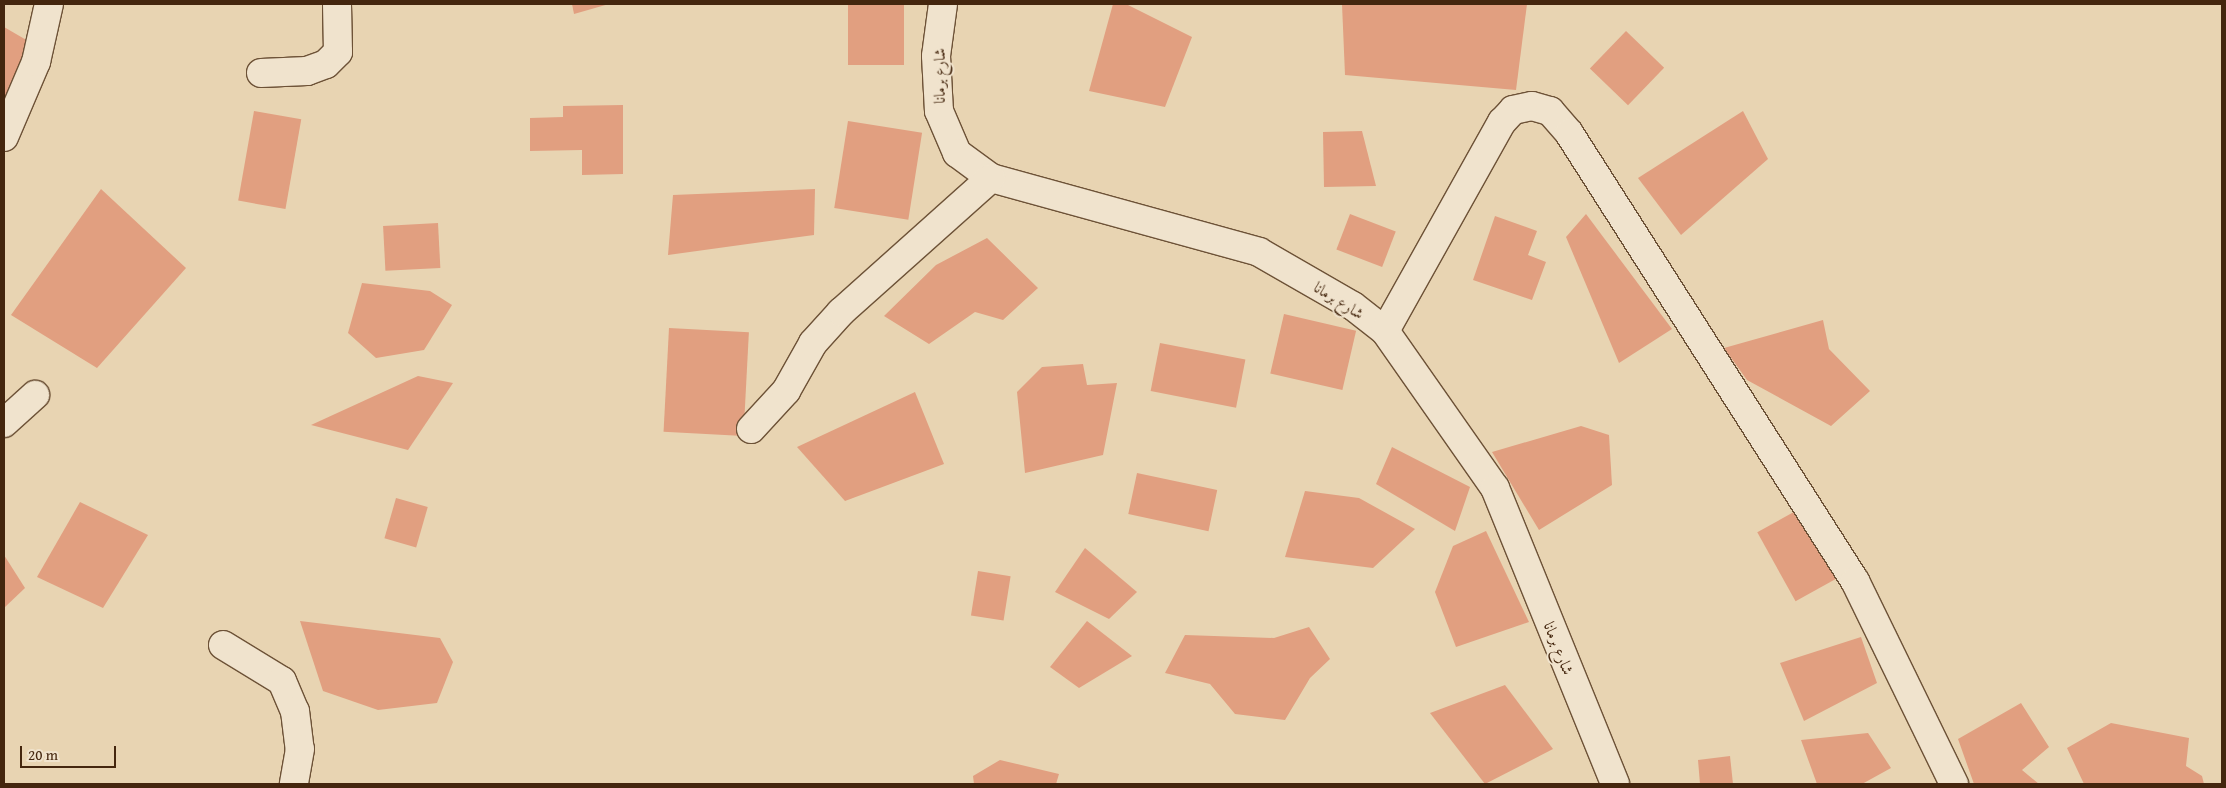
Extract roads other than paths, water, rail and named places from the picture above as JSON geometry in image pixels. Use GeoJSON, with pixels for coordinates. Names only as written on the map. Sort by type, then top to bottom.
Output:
{"type":"FeatureCollection","features":[{"type":"Feature","properties":{"kind":"street"},"geometry":{"type":"LineString","coordinates":[[4,137],[36,62],[49,4]]}},
{"type":"Feature","properties":{"kind":"street"},"geometry":{"type":"LineString","coordinates":[[261,73],[307,70],[326,64],[338,52],[337,4]]}},
{"type":"Feature","properties":{"kind":"street","name":"شارع برمانا"},"geometry":{"type":"LineString","coordinates":[[944,4],[936,56],[939,111],[957,153],[991,178],[1259,252],[1353,306],[1385,331],[1496,488],[1615,784]]}},
{"type":"Feature","properties":{"kind":"street"},"geometry":{"type":"LineString","coordinates":[[1385,331],[1502,122],[1513,110],[1532,106],[1550,111],[1569,133],[1855,581],[1954,784]]}},
{"type":"Feature","properties":{"kind":"street"},"geometry":{"type":"LineString","coordinates":[[751,430],[786,391],[813,343],[841,312],[991,178]]}},
{"type":"Feature","properties":{"kind":"street"},"geometry":{"type":"LineString","coordinates":[[4,423],[35,395]]}},
{"type":"Feature","properties":{"kind":"street"},"geometry":{"type":"LineString","coordinates":[[223,645],[282,681],[295,711],[300,749],[294,784]]}}]}
